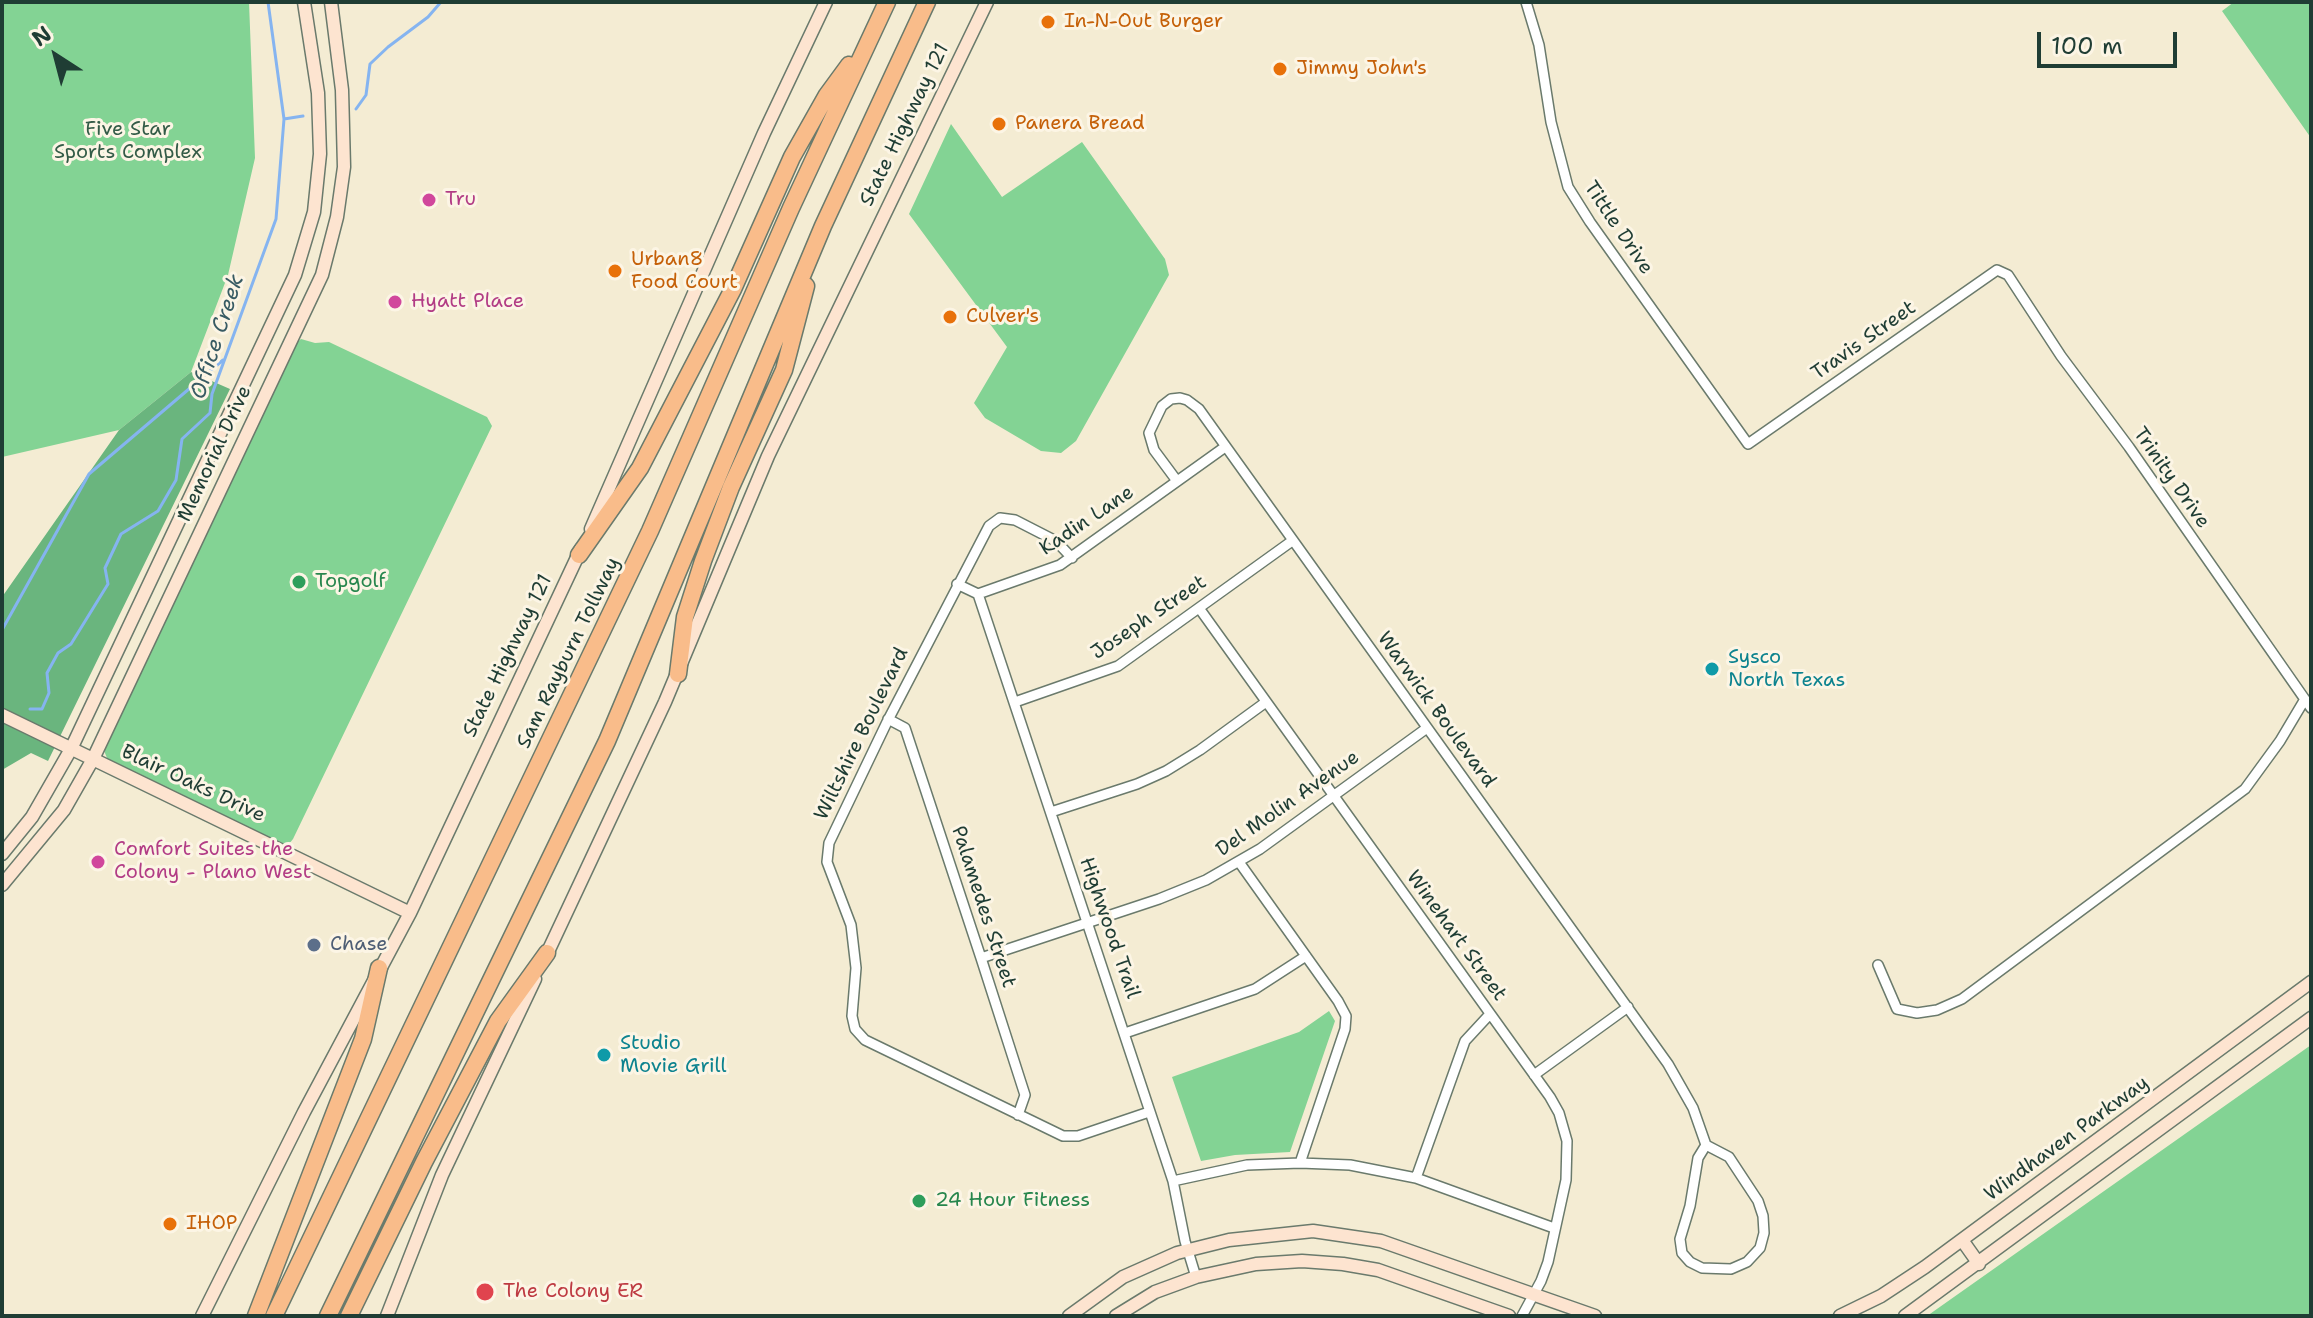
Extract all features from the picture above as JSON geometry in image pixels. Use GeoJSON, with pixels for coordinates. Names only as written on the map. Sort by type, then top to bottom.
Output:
{"type":"FeatureCollection","features":[{"type":"Feature","properties":{"kind":"highway","name":"Sam Rayburn Tollway"},"geometry":{"type":"LineString","coordinates":[[274,1316],[650,531],[791,208],[887,2]]}},
{"type":"Feature","properties":{"kind":"highway"},"geometry":{"type":"LineString","coordinates":[[328,1316],[607,741],[823,226],[927,2]]}},
{"type":"Feature","properties":{"kind":"highway"},"geometry":{"type":"LineString","coordinates":[[579,555],[640,468],[733,289],[792,157],[827,95],[871,35]]}},
{"type":"Feature","properties":{"kind":"highway"},"geometry":{"type":"LineString","coordinates":[[678,674],[685,617],[731,487],[784,370],[823,226]]}},
{"type":"Feature","properties":{"kind":"highway"},"geometry":{"type":"LineString","coordinates":[[349,1316],[424,1162],[498,1021],[547,953]]}},
{"type":"Feature","properties":{"kind":"highway"},"geometry":{"type":"LineString","coordinates":[[256,1316],[363,1039],[379,968]]}},
{"type":"Feature","properties":{"kind":"main road","name":"Memorial Drive"},"geometry":{"type":"LineString","coordinates":[[2,854],[32,817],[71,749],[295,275],[314,212],[320,154],[318,93],[304,2]]}},
{"type":"Feature","properties":{"kind":"main road","name":"Memorial Drive"},"geometry":{"type":"LineString","coordinates":[[2,885],[64,810],[93,759],[322,275],[337,217],[344,167],[342,90],[331,2]]}},
{"type":"Feature","properties":{"kind":"main road","name":"State Highway 121"},"geometry":{"type":"LineString","coordinates":[[202,1316],[410,913],[623,460],[764,133],[826,2]]}},
{"type":"Feature","properties":{"kind":"main road","name":"State Highway 121"},"geometry":{"type":"LineString","coordinates":[[387,1316],[442,1175],[678,674],[768,456],[987,2]]}},
{"type":"Feature","properties":{"kind":"main road"},"geometry":{"type":"LineString","coordinates":[[318,93],[342,90]]}},
{"type":"Feature","properties":{"kind":"main road"},"geometry":{"type":"LineString","coordinates":[[275,319],[298,330]]}},
{"type":"Feature","properties":{"kind":"main road"},"geometry":{"type":"LineString","coordinates":[[159,562],[182,571]]}},
{"type":"Feature","properties":{"kind":"main road","name":"Blair Oaks Drive"},"geometry":{"type":"LineString","coordinates":[[2,715],[410,913]]}},
{"type":"Feature","properties":{"kind":"main road","name":"Windhaven Parkway"},"geometry":{"type":"LineString","coordinates":[[1840,1316],[1902,1283],[2311,982]]}},
{"type":"Feature","properties":{"kind":"main road"},"geometry":{"type":"LineString","coordinates":[[1905,1316],[2311,1018]]}},
{"type":"Feature","properties":{"kind":"main road"},"geometry":{"type":"LineString","coordinates":[[2187,1076],[2204,1098]]}},
{"type":"Feature","properties":{"kind":"main road"},"geometry":{"type":"LineString","coordinates":[[1069,1316],[1123,1277],[1187,1249],[1261,1235],[1313,1231],[1345,1234],[1409,1249],[1595,1316]]}},
{"type":"Feature","properties":{"kind":"main road"},"geometry":{"type":"LineString","coordinates":[[1962,1240],[1979,1264]]}},
{"type":"Feature","properties":{"kind":"main road"},"geometry":{"type":"LineString","coordinates":[[1116,1316],[1155,1292],[1196,1277],[1228,1268],[1277,1262],[1343,1264],[1396,1276],[1509,1316]]}},
{"type":"Feature","properties":{"kind":"street","name":"Tittle Drive"},"geometry":{"type":"LineString","coordinates":[[1526,2],[1539,45],[1551,122],[1568,187],[1748,444]]}},
{"type":"Feature","properties":{"kind":"street","name":"Travis Street"},"geometry":{"type":"LineString","coordinates":[[1748,444],[1997,270],[2001,271]]}},
{"type":"Feature","properties":{"kind":"street","name":"Trinity Drive"},"geometry":{"type":"LineString","coordinates":[[2001,271],[2008,275],[2061,356],[2129,447],[2308,704]]}},
{"type":"Feature","properties":{"kind":"street","name":"Warwick Boulevard"},"geometry":{"type":"LineString","coordinates":[[1177,481],[1149,438],[1153,422],[1169,400],[1180,398],[1193,403],[1628,1007],[1682,1085],[1706,1145]]}},
{"type":"Feature","properties":{"kind":"street","name":"Kadin Lane"},"geometry":{"type":"LineString","coordinates":[[978,594],[1056,568],[1225,447]]}},
{"type":"Feature","properties":{"kind":"street","name":"Wiltshire Boulevard"},"geometry":{"type":"LineString","coordinates":[[1072,558],[1056,541],[1015,520],[1003,518],[986,530],[888,719],[827,850],[827,862],[843,899],[854,939],[853,1023],[860,1035],[872,1045],[1060,1135],[1070,1137],[1149,1112]]}},
{"type":"Feature","properties":{"kind":"street","name":"Joseph Street"},"geometry":{"type":"LineString","coordinates":[[1015,702],[1118,666],[1292,541]]}},
{"type":"Feature","properties":{"kind":"street"},"geometry":{"type":"LineString","coordinates":[[957,584],[978,594]]}},
{"type":"Feature","properties":{"kind":"street","name":"Highwood Trail"},"geometry":{"type":"LineString","coordinates":[[978,594],[1173,1181],[1196,1277]]}},
{"type":"Feature","properties":{"kind":"street","name":"Winehart Street"},"geometry":{"type":"LineString","coordinates":[[1199,608],[1559,1113],[1567,1141],[1568,1171],[1548,1262],[1522,1316]]}},
{"type":"Feature","properties":{"kind":"street"},"geometry":{"type":"LineString","coordinates":[[1051,812],[1137,784],[1166,771],[1266,702]]}},
{"type":"Feature","properties":{"kind":"street"},"geometry":{"type":"LineString","coordinates":[[1878,965],[1897,1009],[1917,1013],[1937,1010],[1962,999],[2245,789],[2308,704]]}},
{"type":"Feature","properties":{"kind":"street","name":"Palamedes Street"},"geometry":{"type":"LineString","coordinates":[[888,719],[905,728],[981,958],[1025,1095],[1018,1115]]}},
{"type":"Feature","properties":{"kind":"street","name":"Del Molin Avenue"},"geometry":{"type":"LineString","coordinates":[[981,958],[1190,887],[1239,862],[1427,728]]}},
{"type":"Feature","properties":{"kind":"street"},"geometry":{"type":"LineString","coordinates":[[1239,862],[1343,1008],[1347,1022],[1300,1163]]}},
{"type":"Feature","properties":{"kind":"street"},"geometry":{"type":"LineString","coordinates":[[1125,1033],[1255,989],[1306,956]]}},
{"type":"Feature","properties":{"kind":"street"},"geometry":{"type":"LineString","coordinates":[[1534,1075],[1628,1007]]}},
{"type":"Feature","properties":{"kind":"street"},"geometry":{"type":"LineString","coordinates":[[1416,1178],[1465,1041],[1490,1014]]}},
{"type":"Feature","properties":{"kind":"street"},"geometry":{"type":"LineString","coordinates":[[1706,1145],[1729,1157],[1758,1201],[1763,1216],[1764,1233],[1760,1248],[1747,1262],[1731,1269],[1711,1270],[1695,1265],[1684,1258],[1680,1246],[1695,1168],[1706,1145]]}},
{"type":"Feature","properties":{"kind":"street"},"geometry":{"type":"LineString","coordinates":[[1173,1181],[1230,1168],[1300,1163],[1350,1165],[1416,1178],[1554,1228]]}},
{"type":"Feature","properties":{"kind":"green space","name":"Five Star Sports Complex"},"geometry":{"type":"Polygon","coordinates":[[[2,2],[249,2],[255,158],[228,275],[191,372],[119,430],[2,457],[2,2]]]}},
{"type":"Feature","properties":{"kind":"green space"},"geometry":{"type":"Polygon","coordinates":[[[2234,2],[2311,2],[2311,138],[2222,11],[2234,2]]]}},
{"type":"Feature","properties":{"kind":"green space"},"geometry":{"type":"Polygon","coordinates":[[[951,124],[1002,197],[1082,142],[1165,259],[1169,275],[1076,441],[1061,453],[1041,451],[985,418],[974,403],[1007,347],[909,214],[951,124]]]}},
{"type":"Feature","properties":{"kind":"green space","name":"Topgolf"},"geometry":{"type":"Polygon","coordinates":[[[301,339],[315,343],[329,342],[487,417],[492,426],[293,839],[289,844],[283,844],[114,763],[107,758],[103,748],[294,345],[301,339]]]}},
{"type":"Feature","properties":{"kind":"green space"},"geometry":{"type":"Polygon","coordinates":[[[191,372],[230,389],[48,761],[31,753],[2,770],[2,597],[119,430],[191,372]]]}},
{"type":"Feature","properties":{"kind":"green space"},"geometry":{"type":"Polygon","coordinates":[[[1329,1011],[1335,1021],[1290,1152],[1235,1155],[1201,1161],[1172,1077],[1299,1032],[1329,1011]]]}},
{"type":"Feature","properties":{"kind":"green space"},"geometry":{"type":"Polygon","coordinates":[[[2311,1045],[2311,1316],[1927,1316],[2311,1045]]]}},
{"type":"Feature","properties":{"kind":"waterway","name":"Office Creek"},"geometry":{"type":"LineString","coordinates":[[30,709],[42,709],[49,693],[47,673],[58,653],[71,644],[108,584],[105,568],[121,534],[158,511],[176,480],[182,439],[210,413],[212,394],[276,219],[284,119],[268,2]]}},
{"type":"Feature","properties":{"kind":"waterway"},"geometry":{"type":"LineString","coordinates":[[356,109],[366,95],[370,64],[428,17],[441,2]]}},
{"type":"Feature","properties":{"kind":"waterway"},"geometry":{"type":"LineString","coordinates":[[284,119],[303,116]]}},
{"type":"Feature","properties":{"kind":"waterway"},"geometry":{"type":"LineString","coordinates":[[2,630],[89,474],[223,360]]}},
{"type":"Feature","properties":{"kind":"place","name":"In-N-Out Burger"},"geometry":{"type":"Point","coordinates":[1048,22]}},
{"type":"Feature","properties":{"kind":"place","name":"Jimmy John's"},"geometry":{"type":"Point","coordinates":[1280,69]}},
{"type":"Feature","properties":{"kind":"place","name":"Panera Bread"},"geometry":{"type":"Point","coordinates":[999,124]}},
{"type":"Feature","properties":{"kind":"place","name":"Tru"},"geometry":{"type":"Point","coordinates":[429,200]}},
{"type":"Feature","properties":{"kind":"place","name":"Urban8 Food Court"},"geometry":{"type":"Point","coordinates":[615,271]}},
{"type":"Feature","properties":{"kind":"place","name":"Hyatt Place"},"geometry":{"type":"Point","coordinates":[395,302]}},
{"type":"Feature","properties":{"kind":"place","name":"Culver's"},"geometry":{"type":"Point","coordinates":[950,317]}},
{"type":"Feature","properties":{"kind":"place","name":"Topgolf"},"geometry":{"type":"Point","coordinates":[299,582]}},
{"type":"Feature","properties":{"kind":"place","name":"Sysco North Texas"},"geometry":{"type":"Point","coordinates":[1712,669]}},
{"type":"Feature","properties":{"kind":"place","name":"Comfort Suites the Colony - Plano West"},"geometry":{"type":"Point","coordinates":[98,862]}},
{"type":"Feature","properties":{"kind":"place","name":"Chase"},"geometry":{"type":"Point","coordinates":[314,945]}},
{"type":"Feature","properties":{"kind":"place","name":"Studio Movie Grill"},"geometry":{"type":"Point","coordinates":[604,1055]}},
{"type":"Feature","properties":{"kind":"place","name":"24 Hour Fitness"},"geometry":{"type":"Point","coordinates":[919,1201]}},
{"type":"Feature","properties":{"kind":"place","name":"IHOP"},"geometry":{"type":"Point","coordinates":[170,1224]}},
{"type":"Feature","properties":{"kind":"place","name":"The Colony ER"},"geometry":{"type":"Point","coordinates":[485,1292]}}]}
